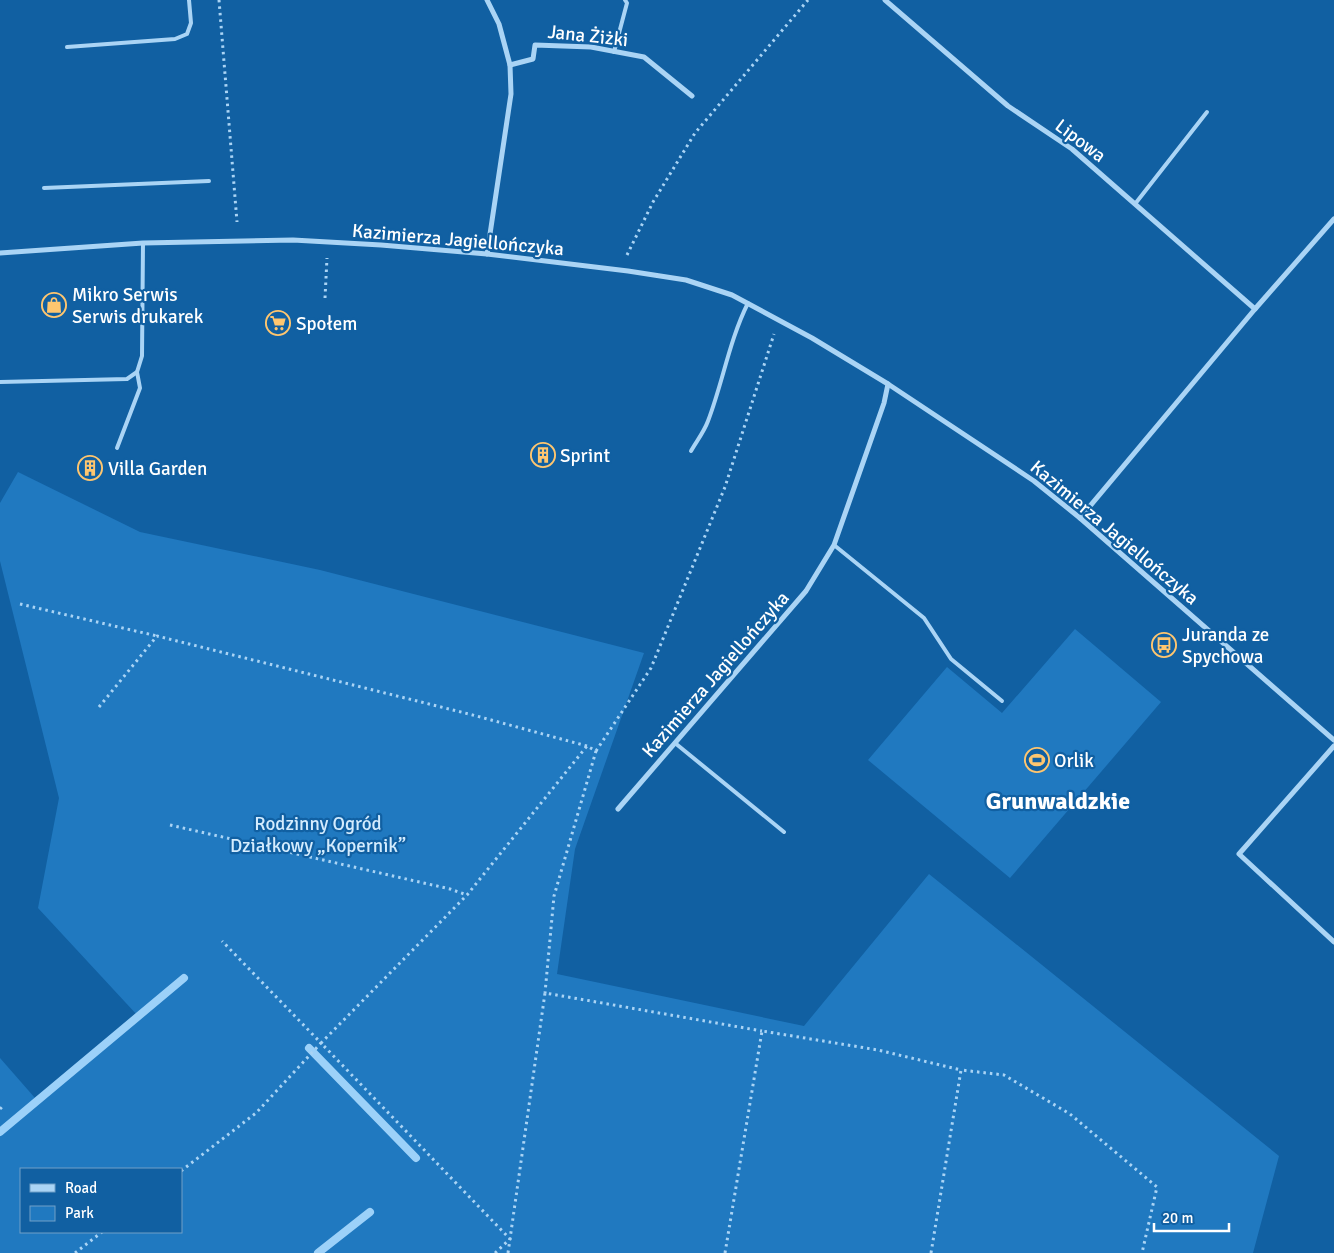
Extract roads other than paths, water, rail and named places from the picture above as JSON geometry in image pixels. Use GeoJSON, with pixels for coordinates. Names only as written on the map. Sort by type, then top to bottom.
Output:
{"type":"FeatureCollection","features":[{"type":"Feature","properties":{"kind":"street"},"geometry":{"type":"LineString","coordinates":[[487,0],[499,24],[510,65],[511,94],[487,254]]}},
{"type":"Feature","properties":{"kind":"street","name":"Lipowa"},"geometry":{"type":"LineString","coordinates":[[885,0],[1008,106],[1072,149],[1255,309]]}},
{"type":"Feature","properties":{"kind":"street","name":"Jana Żiżki"},"geometry":{"type":"LineString","coordinates":[[510,65],[533,59],[535,45],[591,47],[644,57],[692,96]]}},
{"type":"Feature","properties":{"kind":"street"},"geometry":{"type":"LineString","coordinates":[[1080,518],[1255,309],[1334,220]]}},
{"type":"Feature","properties":{"kind":"street","name":"Kazimierza Jagiellończyka"},"geometry":{"type":"LineString","coordinates":[[0,254],[143,243],[293,240],[487,254],[628,271],[686,280],[732,295],[783,321],[888,384],[1034,481],[1080,518],[1334,740]]}},
{"type":"Feature","properties":{"kind":"street","name":"Kazimierza Jagiellończyka"},"geometry":{"type":"LineString","coordinates":[[618,809],[806,591],[834,546],[884,403],[888,384]]}},
{"type":"Feature","properties":{"kind":"street"},"geometry":{"type":"LineString","coordinates":[[1334,746],[1239,854],[1334,942]]}},
{"type":"Feature","properties":{"kind":"lane"},"geometry":{"type":"LineString","coordinates":[[67,47],[175,39],[186,34],[191,23],[190,0]]}},
{"type":"Feature","properties":{"kind":"lane"},"geometry":{"type":"LineString","coordinates":[[614,52],[627,3],[625,0]]}},
{"type":"Feature","properties":{"kind":"lane"},"geometry":{"type":"LineString","coordinates":[[1135,204],[1207,112]]}},
{"type":"Feature","properties":{"kind":"lane"},"geometry":{"type":"LineString","coordinates":[[44,188],[209,181]]}},
{"type":"Feature","properties":{"kind":"lane"},"geometry":{"type":"LineString","coordinates":[[117,448],[140,388],[137,372],[142,356],[143,243]]}},
{"type":"Feature","properties":{"kind":"lane"},"geometry":{"type":"LineString","coordinates":[[691,451],[708,423],[740,318],[748,303]]}},
{"type":"Feature","properties":{"kind":"lane"},"geometry":{"type":"LineString","coordinates":[[0,382],[127,379],[137,372]]}},
{"type":"Feature","properties":{"kind":"lane"},"geometry":{"type":"LineString","coordinates":[[834,546],[924,618],[952,659],[1002,701]]}},
{"type":"Feature","properties":{"kind":"lane"},"geometry":{"type":"LineString","coordinates":[[675,743],[784,832]]}},
{"type":"Feature","properties":{"kind":"waterway"},"geometry":{"type":"LineString","coordinates":[[0,1132],[184,978]]}},
{"type":"Feature","properties":{"kind":"waterway"},"geometry":{"type":"LineString","coordinates":[[309,1048],[416,1158]]}},
{"type":"Feature","properties":{"kind":"waterway"},"geometry":{"type":"LineString","coordinates":[[318,1253],[370,1212]]}},
{"type":"Feature","properties":{"kind":"place","name":"Mikro Serwis Serwis drukarek"},"geometry":{"type":"Point","coordinates":[54,305]}},
{"type":"Feature","properties":{"kind":"place","name":"Społem"},"geometry":{"type":"Point","coordinates":[278,323]}},
{"type":"Feature","properties":{"kind":"place","name":"Sprint"},"geometry":{"type":"Point","coordinates":[543,455]}},
{"type":"Feature","properties":{"kind":"place","name":"Villa Garden"},"geometry":{"type":"Point","coordinates":[90,468]}},
{"type":"Feature","properties":{"kind":"place","name":"Juranda ze Spychowa"},"geometry":{"type":"Point","coordinates":[1164,645]}},
{"type":"Feature","properties":{"kind":"place","name":"Orlik"},"geometry":{"type":"Point","coordinates":[1037,760]}},
{"type":"Feature","properties":{"kind":"district","name":"Grunwaldzkie"},"geometry":{"type":"Point","coordinates":[1058,801]}},
{"type":"Feature","properties":{"kind":"park label","name":"Rodzinny Ogród Działkowy „Kopernik”"},"geometry":{"type":"Point","coordinates":[318,834]}}]}
